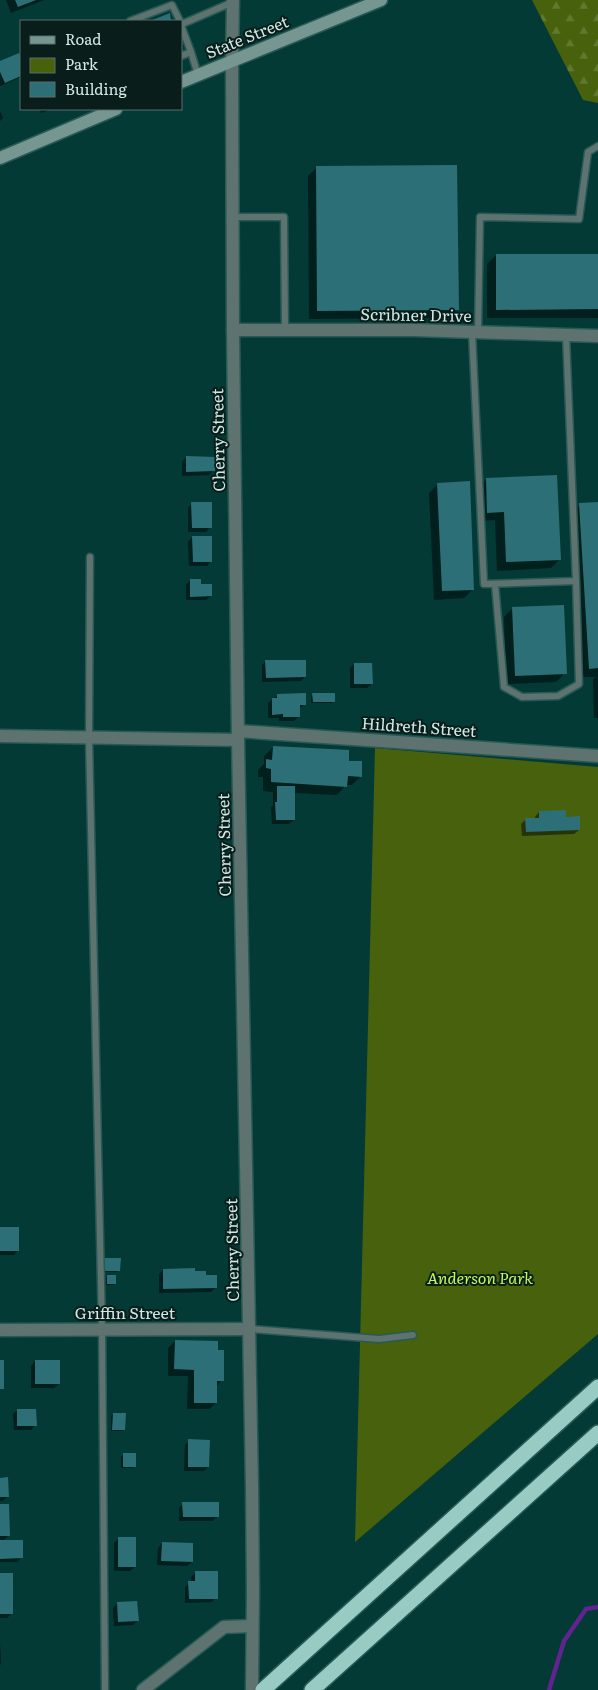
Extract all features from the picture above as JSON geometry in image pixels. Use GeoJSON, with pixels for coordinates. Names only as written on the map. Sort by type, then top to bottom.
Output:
{"type":"FeatureCollection","features":[{"type":"Feature","properties":{"kind":"highway"},"geometry":{"type":"LineString","coordinates":[[263,1690],[598,1386]]}},
{"type":"Feature","properties":{"kind":"highway"},"geometry":{"type":"LineString","coordinates":[[312,1690],[598,1433]]}},
{"type":"Feature","properties":{"kind":"main road","name":"State Street"},"geometry":{"type":"LineString","coordinates":[[182,82],[381,0]]}},
{"type":"Feature","properties":{"kind":"main road"},"geometry":{"type":"LineString","coordinates":[[0,158],[114,110]]}},
{"type":"Feature","properties":{"kind":"street","name":"Cherry Street"},"geometry":{"type":"LineString","coordinates":[[233,1],[233,330],[238,735],[250,1329],[253,1591],[252,1690]]}},
{"type":"Feature","properties":{"kind":"street","name":"Scribner Drive"},"geometry":{"type":"LineString","coordinates":[[233,330],[475,332],[598,336]]}},
{"type":"Feature","properties":{"kind":"street","name":"Hildreth Street"},"geometry":{"type":"LineString","coordinates":[[0,736],[89,738],[238,735],[598,756]]}},
{"type":"Feature","properties":{"kind":"street","name":"Griffin Street"},"geometry":{"type":"LineString","coordinates":[[0,1330],[250,1329]]}},
{"type":"Feature","properties":{"kind":"street"},"geometry":{"type":"LineString","coordinates":[[143,1690],[224,1627],[252,1626]]}},
{"type":"Feature","properties":{"kind":"lane"},"geometry":{"type":"LineString","coordinates":[[182,23],[233,1]]}},
{"type":"Feature","properties":{"kind":"lane"},"geometry":{"type":"LineString","coordinates":[[133,20],[172,5],[180,20]]}},
{"type":"Feature","properties":{"kind":"lane"},"geometry":{"type":"LineString","coordinates":[[182,26],[198,75]]}},
{"type":"Feature","properties":{"kind":"lane"},"geometry":{"type":"LineString","coordinates":[[182,56],[191,52]]}},
{"type":"Feature","properties":{"kind":"lane"},"geometry":{"type":"LineString","coordinates":[[576,581],[484,584],[475,332],[480,217],[579,219],[588,152],[598,146]]}},
{"type":"Feature","properties":{"kind":"lane"},"geometry":{"type":"LineString","coordinates":[[233,217],[284,217],[285,330]]}},
{"type":"Feature","properties":{"kind":"lane"},"geometry":{"type":"LineString","coordinates":[[495,584],[504,687],[522,697],[558,696],[579,684],[566,335]]}},
{"type":"Feature","properties":{"kind":"lane"},"geometry":{"type":"LineString","coordinates":[[90,557],[89,738],[102,1329],[105,1690]]}},
{"type":"Feature","properties":{"kind":"lane"},"geometry":{"type":"LineString","coordinates":[[250,1329],[379,1339],[413,1335]]}},
{"type":"Feature","properties":{"kind":"green space"},"geometry":{"type":"Polygon","coordinates":[[[532,0],[598,0],[598,103],[583,100],[532,0]]]}},
{"type":"Feature","properties":{"kind":"green space","name":"Anderson Park"},"geometry":{"type":"Polygon","coordinates":[[[375,748],[598,767],[598,1334],[355,1542],[375,748]]]}},
{"type":"Feature","properties":{"kind":"building"},"geometry":{"type":"Polygon","coordinates":[[[15,0],[36,0],[18,7],[15,0]]]}},
{"type":"Feature","properties":{"kind":"building"},"geometry":{"type":"Polygon","coordinates":[[[170,13],[171,20],[152,20],[170,13]]]}},
{"type":"Feature","properties":{"kind":"building"},"geometry":{"type":"Polygon","coordinates":[[[19,53],[20,76],[5,83],[0,72],[0,61],[19,53]]]}},
{"type":"Feature","properties":{"kind":"building"},"geometry":{"type":"Polygon","coordinates":[[[457,165],[459,310],[317,311],[316,166],[457,165]]]}},
{"type":"Feature","properties":{"kind":"building"},"geometry":{"type":"Polygon","coordinates":[[[496,254],[598,254],[598,309],[496,310],[496,254]]]}},
{"type":"Feature","properties":{"kind":"building"},"geometry":{"type":"Polygon","coordinates":[[[186,456],[215,457],[215,471],[186,472],[186,456]]]}},
{"type":"Feature","properties":{"kind":"building"},"geometry":{"type":"Polygon","coordinates":[[[557,475],[561,560],[506,562],[504,512],[487,513],[486,478],[557,475]]]}},
{"type":"Feature","properties":{"kind":"building"},"geometry":{"type":"Polygon","coordinates":[[[470,481],[474,590],[442,591],[437,483],[470,481]]]}},
{"type":"Feature","properties":{"kind":"building"},"geometry":{"type":"Polygon","coordinates":[[[191,502],[212,502],[212,528],[192,528],[191,502]]]}},
{"type":"Feature","properties":{"kind":"building"},"geometry":{"type":"Polygon","coordinates":[[[598,502],[598,668],[589,669],[579,503],[598,502]]]}},
{"type":"Feature","properties":{"kind":"building"},"geometry":{"type":"Polygon","coordinates":[[[192,536],[212,536],[212,562],[193,562],[192,536]]]}},
{"type":"Feature","properties":{"kind":"building"},"geometry":{"type":"Polygon","coordinates":[[[190,579],[201,579],[201,584],[212,584],[212,596],[190,597],[190,579]]]}},
{"type":"Feature","properties":{"kind":"building"},"geometry":{"type":"Polygon","coordinates":[[[564,605],[567,674],[515,676],[512,607],[564,605]]]}},
{"type":"Feature","properties":{"kind":"building"},"geometry":{"type":"Polygon","coordinates":[[[265,660],[306,660],[306,677],[266,678],[265,660]]]}},
{"type":"Feature","properties":{"kind":"building"},"geometry":{"type":"Polygon","coordinates":[[[354,663],[372,663],[373,684],[354,684],[354,663]]]}},
{"type":"Feature","properties":{"kind":"building"},"geometry":{"type":"Polygon","coordinates":[[[306,693],[306,705],[300,705],[300,717],[283,717],[283,714],[272,715],[272,698],[277,698],[277,694],[306,693]]]}},
{"type":"Feature","properties":{"kind":"building"},"geometry":{"type":"Polygon","coordinates":[[[312,693],[335,693],[335,702],[313,702],[312,693]]]}},
{"type":"Feature","properties":{"kind":"building"},"geometry":{"type":"Polygon","coordinates":[[[273,746],[349,750],[349,761],[362,761],[362,777],[348,776],[347,787],[271,782],[271,769],[266,768],[266,759],[272,760],[273,746]]]}},
{"type":"Feature","properties":{"kind":"building"},"geometry":{"type":"Polygon","coordinates":[[[277,786],[295,786],[295,820],[276,820],[275,802],[277,802],[277,786]]]}},
{"type":"Feature","properties":{"kind":"building"},"geometry":{"type":"Polygon","coordinates":[[[566,810],[566,817],[580,816],[580,830],[526,832],[525,818],[539,818],[539,811],[566,810]]]}},
{"type":"Feature","properties":{"kind":"building"},"geometry":{"type":"Polygon","coordinates":[[[0,1227],[19,1227],[19,1251],[0,1251],[0,1227]]]}},
{"type":"Feature","properties":{"kind":"building"},"geometry":{"type":"Polygon","coordinates":[[[104,1258],[121,1258],[120,1271],[104,1271],[104,1258]]]}},
{"type":"Feature","properties":{"kind":"building"},"geometry":{"type":"Polygon","coordinates":[[[195,1268],[195,1271],[206,1271],[206,1275],[217,1275],[217,1288],[163,1289],[163,1269],[195,1268]]]}},
{"type":"Feature","properties":{"kind":"building"},"geometry":{"type":"Polygon","coordinates":[[[107,1275],[116,1275],[116,1284],[107,1284],[107,1275]]]}},
{"type":"Feature","properties":{"kind":"building"},"geometry":{"type":"Polygon","coordinates":[[[175,1340],[218,1341],[218,1350],[224,1350],[224,1381],[217,1381],[217,1403],[194,1403],[194,1370],[174,1369],[175,1340]]]}},
{"type":"Feature","properties":{"kind":"building"},"geometry":{"type":"Polygon","coordinates":[[[0,1360],[4,1360],[4,1389],[0,1389],[0,1360]]]}},
{"type":"Feature","properties":{"kind":"building"},"geometry":{"type":"Polygon","coordinates":[[[35,1360],[60,1360],[60,1384],[35,1384],[35,1360]]]}},
{"type":"Feature","properties":{"kind":"building"},"geometry":{"type":"Polygon","coordinates":[[[17,1409],[36,1409],[37,1426],[17,1426],[17,1409]]]}},
{"type":"Feature","properties":{"kind":"building"},"geometry":{"type":"Polygon","coordinates":[[[113,1413],[126,1413],[125,1430],[112,1430],[113,1413]]]}},
{"type":"Feature","properties":{"kind":"building"},"geometry":{"type":"Polygon","coordinates":[[[188,1439],[210,1440],[209,1467],[188,1467],[188,1439]]]}},
{"type":"Feature","properties":{"kind":"building"},"geometry":{"type":"Polygon","coordinates":[[[123,1453],[136,1453],[136,1467],[123,1467],[123,1453]]]}},
{"type":"Feature","properties":{"kind":"building"},"geometry":{"type":"Polygon","coordinates":[[[8,1477],[9,1497],[0,1497],[0,1478],[8,1477]]]}},
{"type":"Feature","properties":{"kind":"building"},"geometry":{"type":"Polygon","coordinates":[[[182,1502],[219,1502],[219,1517],[183,1517],[182,1502]]]}},
{"type":"Feature","properties":{"kind":"building"},"geometry":{"type":"Polygon","coordinates":[[[0,1504],[9,1504],[10,1536],[0,1536],[0,1504]]]}},
{"type":"Feature","properties":{"kind":"building"},"geometry":{"type":"Polygon","coordinates":[[[118,1537],[136,1537],[136,1567],[118,1567],[118,1537]]]}},
{"type":"Feature","properties":{"kind":"building"},"geometry":{"type":"Polygon","coordinates":[[[0,1540],[23,1540],[23,1558],[0,1559],[0,1540]]]}},
{"type":"Feature","properties":{"kind":"building"},"geometry":{"type":"Polygon","coordinates":[[[162,1542],[193,1543],[193,1562],[161,1561],[162,1542]]]}},
{"type":"Feature","properties":{"kind":"building"},"geometry":{"type":"Polygon","coordinates":[[[195,1571],[218,1571],[218,1599],[189,1599],[188,1581],[195,1581],[195,1571]]]}},
{"type":"Feature","properties":{"kind":"building"},"geometry":{"type":"Polygon","coordinates":[[[0,1573],[13,1573],[13,1614],[0,1614],[0,1573]]]}},
{"type":"Feature","properties":{"kind":"building"},"geometry":{"type":"Polygon","coordinates":[[[137,1601],[139,1621],[118,1622],[117,1602],[137,1601]]]}},
{"type":"Feature","properties":{"kind":"waterway"},"geometry":{"type":"LineString","coordinates":[[549,1690],[564,1641],[586,1609],[598,1607]]}}]}
